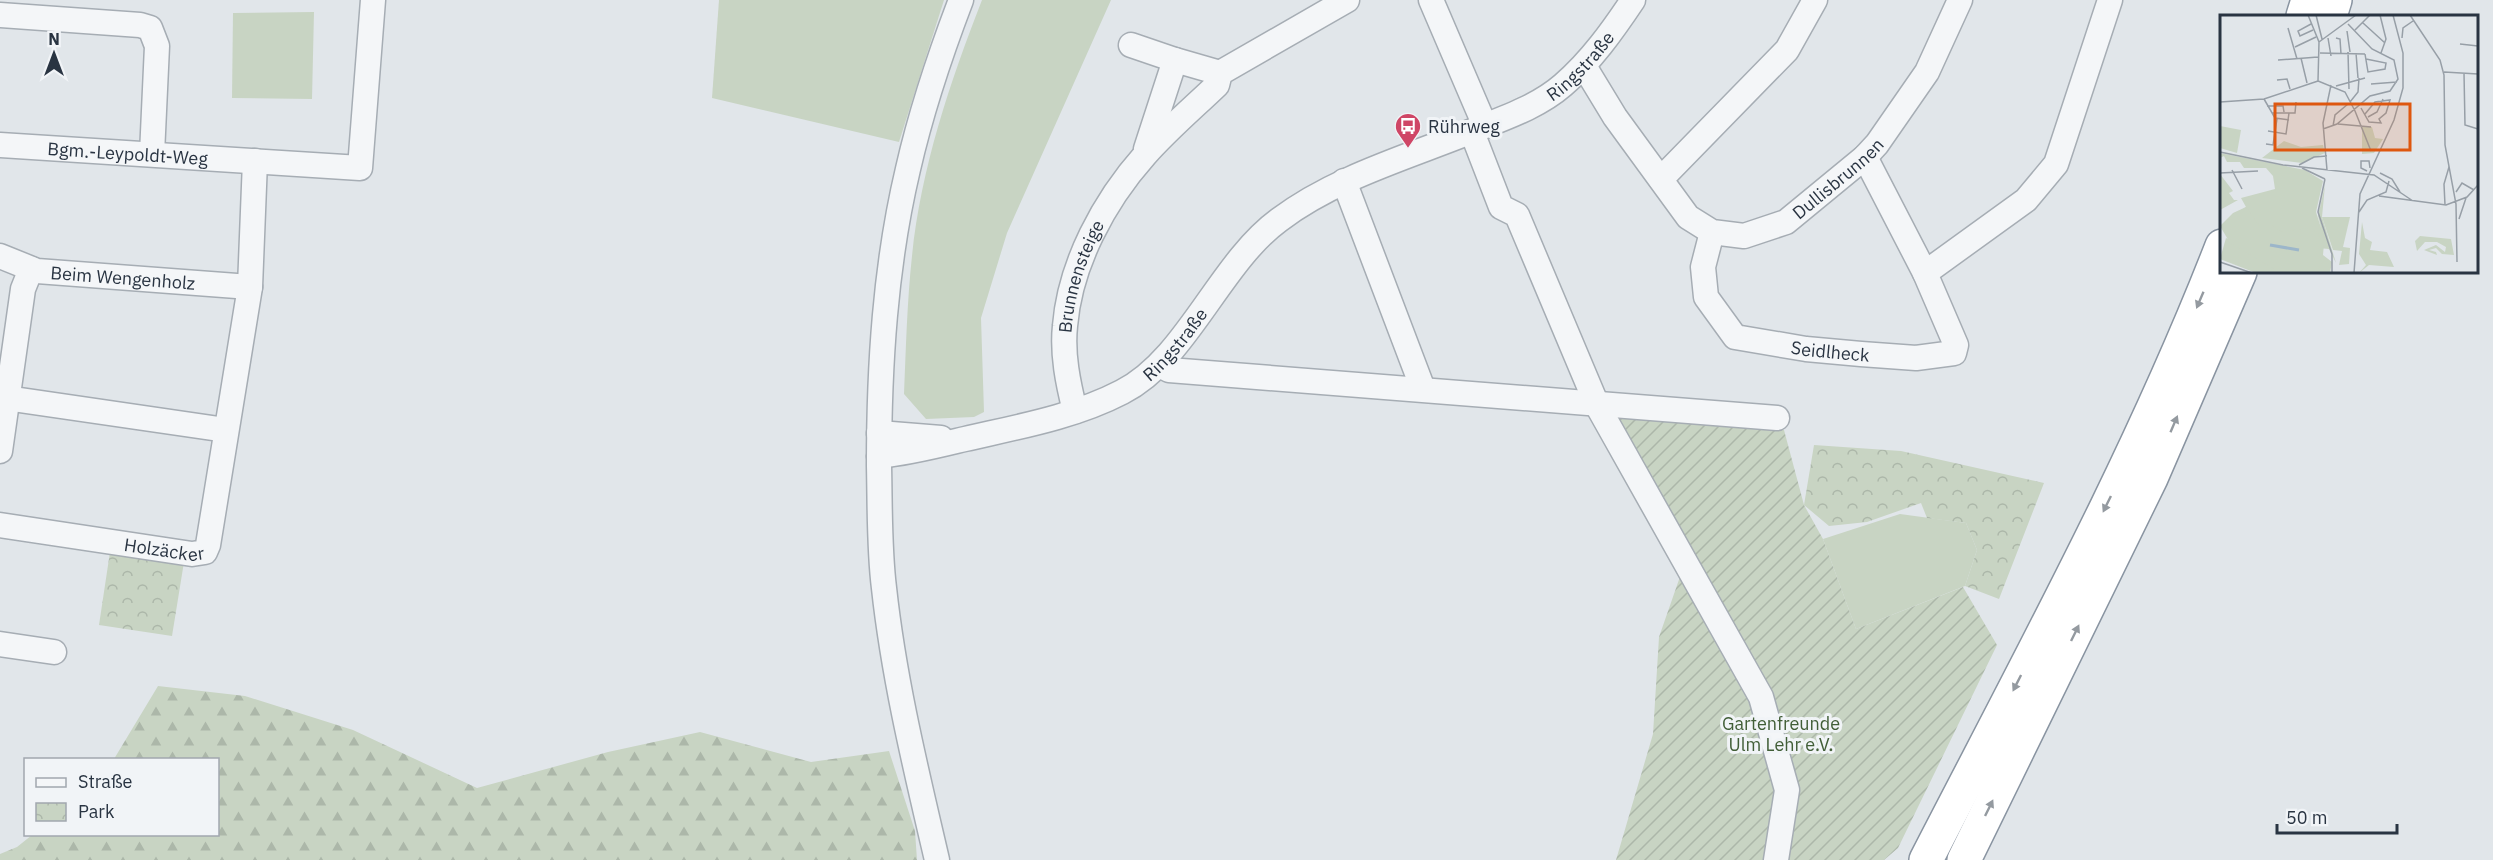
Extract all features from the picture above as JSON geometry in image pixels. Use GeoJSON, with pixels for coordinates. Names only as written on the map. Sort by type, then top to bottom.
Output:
{"type":"FeatureCollection","features":[{"type":"Feature","properties":{"kind":"highway"},"geometry":{"type":"LineString","coordinates":[[2303,15],[2308,0]]}},
{"type":"Feature","properties":{"kind":"highway"},"geometry":{"type":"LineString","coordinates":[[2330,15],[2335,0]]}},
{"type":"Feature","properties":{"kind":"highway"},"geometry":{"type":"LineString","coordinates":[[1926,854],[2123,470],[2220,251]]}},
{"type":"Feature","properties":{"kind":"highway"},"geometry":{"type":"LineString","coordinates":[[1964,860],[2151,478],[2240,273]]}},
{"type":"Feature","properties":{"kind":"street","name":"Bgm.-Leypoldt-Weg"},"geometry":{"type":"LineString","coordinates":[[0,145],[360,168],[373,0]]}},
{"type":"Feature","properties":{"kind":"street"},"geometry":{"type":"LineString","coordinates":[[937,860],[897,676],[890,632],[880,540],[879,445],[882,346],[889,279],[908,168],[945,42],[961,0]]}},
{"type":"Feature","properties":{"kind":"street","name":"Brunnensteige"},"geometry":{"type":"LineString","coordinates":[[1076,411],[1067,379],[1065,326],[1070,293],[1086,247],[1104,211],[1143,157],[1217,85],[1220,73],[1347,0]]}},
{"type":"Feature","properties":{"kind":"street"},"geometry":{"type":"LineString","coordinates":[[1431,0],[1478,129],[1501,207],[1517,215],[1597,405],[1761,698],[1787,790],[1776,860]]}},
{"type":"Feature","properties":{"kind":"street","name":"Ringstraße"},"geometry":{"type":"LineString","coordinates":[[879,445],[908,453],[1076,411],[1123,392],[1159,365],[1253,244],[1278,220],[1344,181],[1478,129],[1536,103],[1562,86],[1584,66],[1633,0]]}},
{"type":"Feature","properties":{"kind":"street"},"geometry":{"type":"LineString","coordinates":[[1661,179],[1787,50],[1815,0]]}},
{"type":"Feature","properties":{"kind":"street","name":"Dullisbrunnen"},"geometry":{"type":"LineString","coordinates":[[1584,66],[1615,117],[1688,217],[1712,232],[1744,237],[1786,222],[1865,157],[1927,72],[1960,0]]}},
{"type":"Feature","properties":{"kind":"street"},"geometry":{"type":"LineString","coordinates":[[1925,273],[2026,200],[2056,164],[2110,0]]}},
{"type":"Feature","properties":{"kind":"street"},"geometry":{"type":"LineString","coordinates":[[0,15],[140,25],[150,28],[157,46],[152,154]]}},
{"type":"Feature","properties":{"kind":"street"},"geometry":{"type":"LineString","coordinates":[[1131,45],[1220,73]]}},
{"type":"Feature","properties":{"kind":"street","name":"Brunnensteige"},"geometry":{"type":"LineString","coordinates":[[1143,157],[1175,60]]}},
{"type":"Feature","properties":{"kind":"street","name":"Seidlheck"},"geometry":{"type":"LineString","coordinates":[[1712,232],[1703,267],[1706,297],[1735,337],[1806,349],[1861,354],[1916,358],[1954,353],[1956,345],[1925,273],[1865,157]]}},
{"type":"Feature","properties":{"kind":"street"},"geometry":{"type":"LineString","coordinates":[[250,286],[255,161]]}},
{"type":"Feature","properties":{"kind":"street"},"geometry":{"type":"LineString","coordinates":[[1344,181],[1423,389]]}},
{"type":"Feature","properties":{"kind":"street","name":"Beim Wengenholz"},"geometry":{"type":"LineString","coordinates":[[0,256],[31,270],[250,286]]}},
{"type":"Feature","properties":{"kind":"street"},"geometry":{"type":"LineString","coordinates":[[0,451],[4,398],[22,289],[31,270]]}},
{"type":"Feature","properties":{"kind":"street","name":"Holzäcker"},"geometry":{"type":"LineString","coordinates":[[0,525],[192,554],[205,552],[250,286]]}},
{"type":"Feature","properties":{"kind":"street"},"geometry":{"type":"LineString","coordinates":[[1159,365],[1169,370],[1777,418]]}},
{"type":"Feature","properties":{"kind":"street"},"geometry":{"type":"LineString","coordinates":[[4,398],[226,430]]}},
{"type":"Feature","properties":{"kind":"street"},"geometry":{"type":"LineString","coordinates":[[0,644],[54,652]]}},
{"type":"Feature","properties":{"kind":"green space"},"geometry":{"type":"Polygon","coordinates":[[[719,0],[944,0],[899,142],[712,98],[719,0]]]}},
{"type":"Feature","properties":{"kind":"green space"},"geometry":{"type":"Polygon","coordinates":[[[982,0],[1111,0],[1007,233],[981,318],[984,412],[974,417],[926,419],[904,394],[909,290],[916,223],[938,126],[982,0]]]}},
{"type":"Feature","properties":{"kind":"green space"},"geometry":{"type":"Polygon","coordinates":[[[314,12],[312,99],[232,98],[233,13],[314,12]]]}},
{"type":"Feature","properties":{"kind":"green space","name":"Gartenfreunde Ulm Lehr e.V."},"geometry":{"type":"Polygon","coordinates":[[[1609,412],[1784,430],[1804,505],[1823,539],[1856,629],[1963,587],[1997,645],[1898,848],[1884,860],[1616,860],[1653,734],[1659,637],[1690,548],[1609,412]]]}},
{"type":"Feature","properties":{"kind":"green space"},"geometry":{"type":"Polygon","coordinates":[[[1814,445],[1901,451],[2044,483],[1999,599],[1965,586],[1977,550],[1966,523],[1927,518],[1921,503],[1867,522],[1829,526],[1804,505],[1814,445]]]}},
{"type":"Feature","properties":{"kind":"green space"},"geometry":{"type":"Polygon","coordinates":[[[1900,514],[1966,523],[1977,550],[1965,586],[1856,629],[1823,539],[1900,514]]]}},
{"type":"Feature","properties":{"kind":"green space"},"geometry":{"type":"Polygon","coordinates":[[[110,552],[184,562],[172,636],[99,625],[110,552]]]}},
{"type":"Feature","properties":{"kind":"green space"},"geometry":{"type":"Polygon","coordinates":[[[158,686],[245,696],[353,730],[477,788],[608,752],[700,732],[811,762],[889,751],[915,831],[917,860],[0,860],[0,854],[17,847],[31,836],[219,836],[219,758],[115,758],[158,686]]]}},
{"type":"Feature","properties":{"kind":"place","name":"Rührweg"},"geometry":{"type":"Point","coordinates":[1408,149]}}]}
